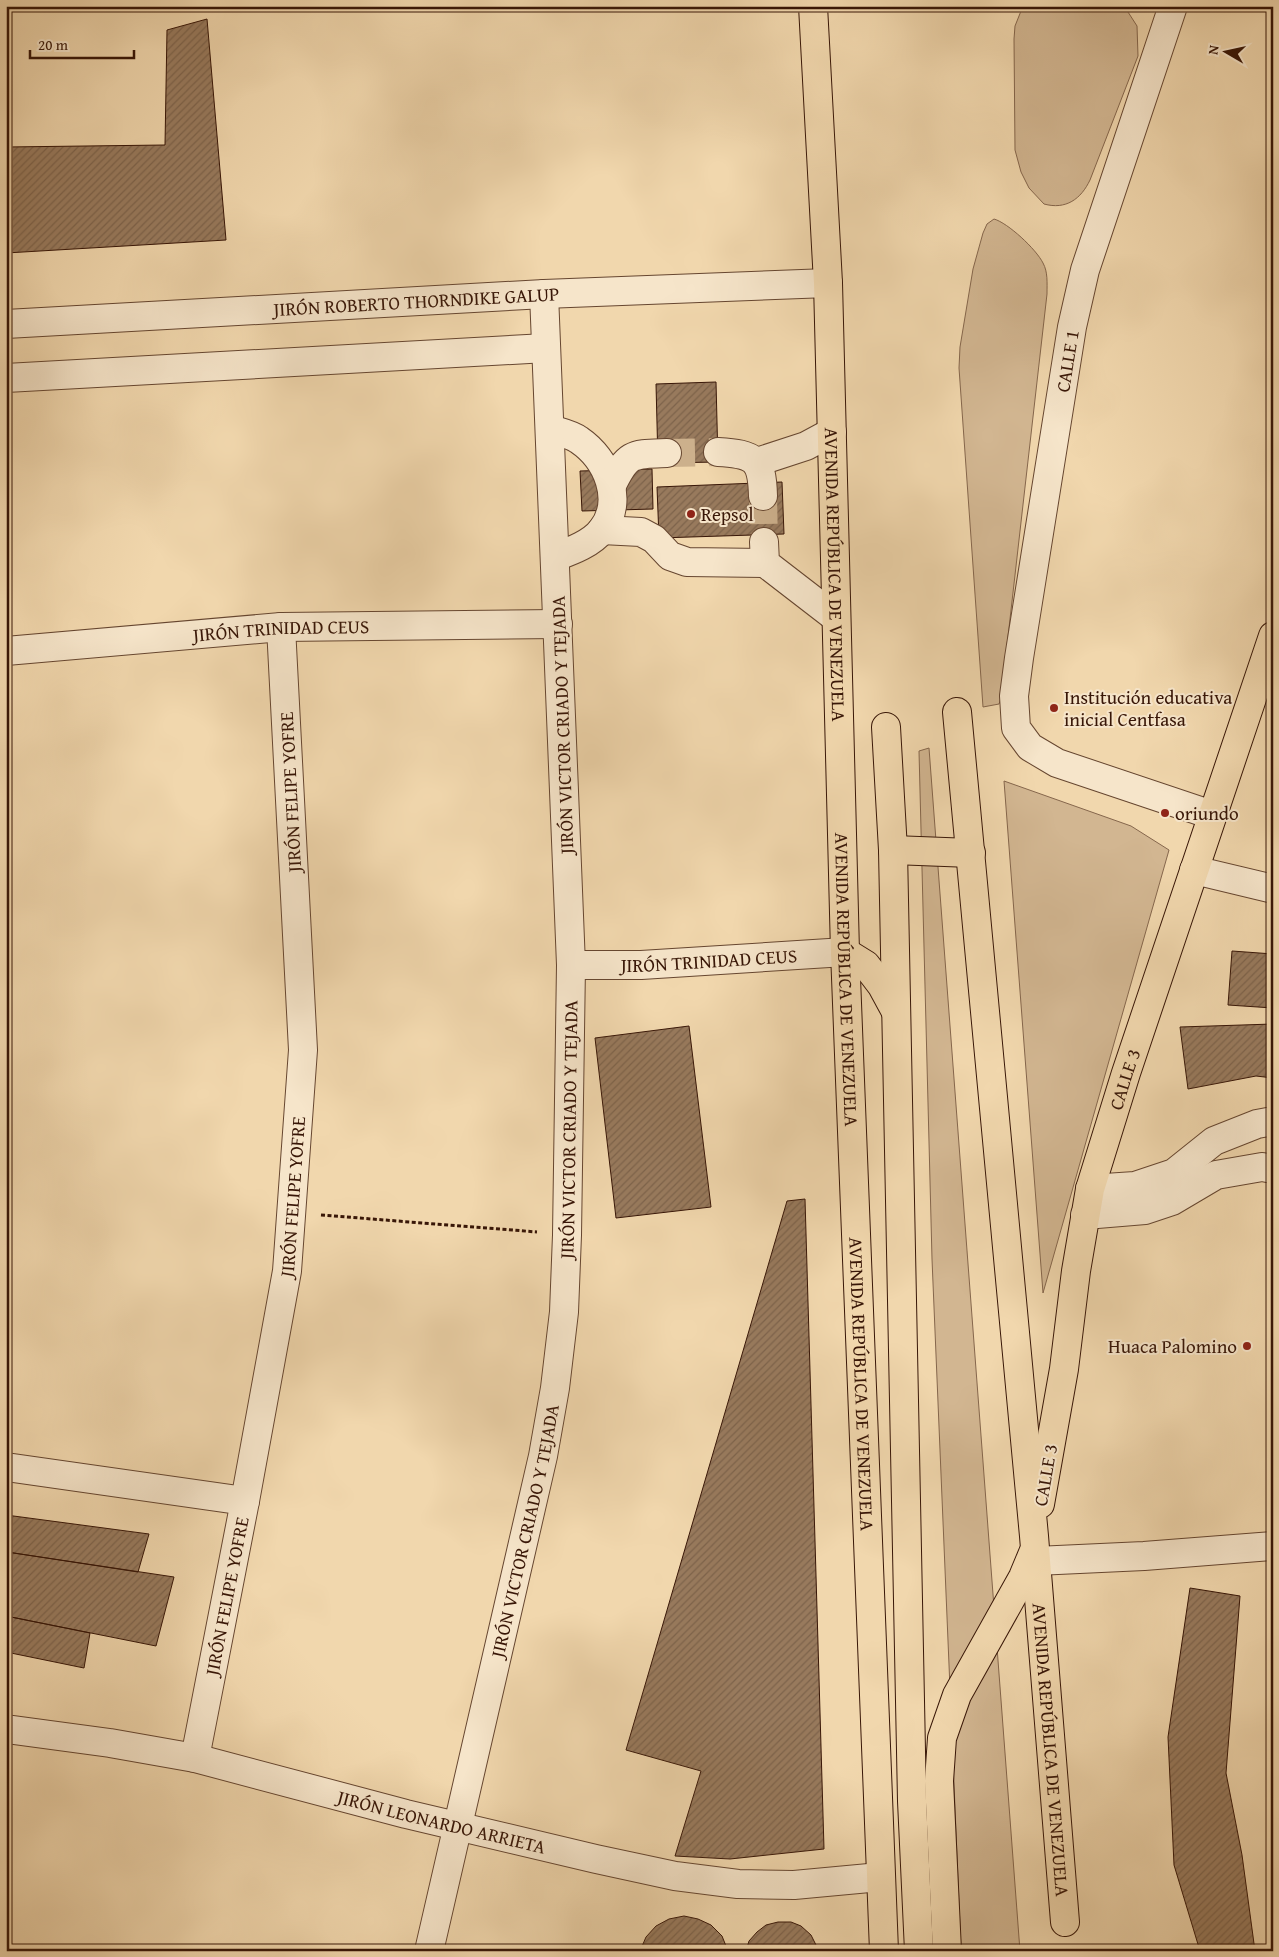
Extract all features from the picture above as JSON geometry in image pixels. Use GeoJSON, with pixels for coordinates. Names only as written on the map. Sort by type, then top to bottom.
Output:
{"type":"FeatureCollection","features":[{"type":"Feature","properties":{"kind":"main road","name":"AVENIDA REPÚBLICA DE VENEZUELA"},"geometry":{"type":"LineString","coordinates":[[813,6],[828,283],[845,952],[884,1951]]}},
{"type":"Feature","properties":{"kind":"main road","name":"CALLE 3"},"geometry":{"type":"LineString","coordinates":[[1035,1549],[1090,1189],[1212,814],[1273,636]]}},
{"type":"Feature","properties":{"kind":"main road","name":"AVENIDA REPÚBLICA DE VENEZUELA"},"geometry":{"type":"LineString","coordinates":[[957,712],[1035,1549],[1065,1922]]}},
{"type":"Feature","properties":{"kind":"main road"},"geometry":{"type":"LineString","coordinates":[[886,727],[892,850],[896,1013],[912,1801],[919,1951]]}},
{"type":"Feature","properties":{"kind":"main road"},"geometry":{"type":"LineString","coordinates":[[892,850],[971,853]]}},
{"type":"Feature","properties":{"kind":"main road"},"geometry":{"type":"LineString","coordinates":[[845,952],[866,965],[882,986],[896,1013]]}},
{"type":"Feature","properties":{"kind":"main road"},"geometry":{"type":"LineString","coordinates":[[947,1951],[939,1781],[942,1738],[957,1695],[1023,1577],[1035,1549]]}},
{"type":"Feature","properties":{"kind":"street","name":"CALLE 1"},"geometry":{"type":"LineString","coordinates":[[1173,6],[1085,270],[1072,327],[1014,696],[1016,728],[1030,747],[1057,762],[1212,814]]}},
{"type":"Feature","properties":{"kind":"street","name":"JIRÓN ROBERTO THORNDIKE GALUP"},"geometry":{"type":"LineString","coordinates":[[6,324],[544,294],[828,283]]}},
{"type":"Feature","properties":{"kind":"street","name":"JIRÓN VICTOR CRIADO Y TEJADA"},"geometry":{"type":"LineString","coordinates":[[429,1951],[543,1456],[555,1388],[564,1312],[571,965],[544,294]]}},
{"type":"Feature","properties":{"kind":"street"},"geometry":{"type":"LineString","coordinates":[[6,378],[546,348]]}},
{"type":"Feature","properties":{"kind":"street"},"geometry":{"type":"LineString","coordinates":[[550,429],[578,439],[601,461],[612,485]]}},
{"type":"Feature","properties":{"kind":"street"},"geometry":{"type":"LineString","coordinates":[[757,462],[806,446],[832,432]]}},
{"type":"Feature","properties":{"kind":"street"},"geometry":{"type":"LineString","coordinates":[[718,452],[739,453],[757,462],[762,474],[763,496]]}},
{"type":"Feature","properties":{"kind":"street"},"geometry":{"type":"LineString","coordinates":[[555,557],[581,547],[602,530],[611,511],[612,485],[622,465],[636,454],[667,453]]}},
{"type":"Feature","properties":{"kind":"street"},"geometry":{"type":"LineString","coordinates":[[602,530],[641,532],[654,539],[670,556],[687,562],[765,553],[835,617]]}},
{"type":"Feature","properties":{"kind":"street","name":"JIRÓN TRINIDAD CEUS"},"geometry":{"type":"LineString","coordinates":[[6,650],[281,627],[558,624]]}},
{"type":"Feature","properties":{"kind":"street","name":"JIRÓN FELIPE YOFRE"},"geometry":{"type":"LineString","coordinates":[[195,1758],[246,1501],[287,1271],[303,1050],[281,627]]}},
{"type":"Feature","properties":{"kind":"street"},"geometry":{"type":"LineString","coordinates":[[1194,870],[1273,889]]}},
{"type":"Feature","properties":{"kind":"street","name":"JIRÓN TRINIDAD CEUS"},"geometry":{"type":"LineString","coordinates":[[571,965],[641,965],[845,952]]}},
{"type":"Feature","properties":{"kind":"street"},"geometry":{"type":"LineString","coordinates":[[1090,1189],[1135,1186],[1174,1173],[1214,1141],[1257,1124],[1273,1121]]}},
{"type":"Feature","properties":{"kind":"street"},"geometry":{"type":"LineString","coordinates":[[1085,1216],[1145,1210],[1172,1201],[1216,1175],[1262,1167],[1273,1169]]}},
{"type":"Feature","properties":{"kind":"street"},"geometry":{"type":"LineString","coordinates":[[6,1467],[246,1501]]}},
{"type":"Feature","properties":{"kind":"street"},"geometry":{"type":"LineString","coordinates":[[1035,1549],[1144,1556],[1273,1546]]}},
{"type":"Feature","properties":{"kind":"street","name":"JIRÓN LEONARDO ARRIETA"},"geometry":{"type":"LineString","coordinates":[[6,1729],[110,1743],[195,1758],[406,1814],[675,1876],[738,1884],[794,1885],[880,1877]]}},
{"type":"Feature","properties":{"kind":"path"},"geometry":{"type":"LineString","coordinates":[[291,1212],[567,1235]]}},
{"type":"Feature","properties":{"kind":"shaded area"},"geometry":{"type":"Polygon","coordinates":[[[1023,6],[1120,6],[1128,12],[1137,26],[1138,56],[1090,180],[1077,198],[1066,204],[1044,204],[1029,188],[1021,172],[1015,150],[1014,39],[1015,26],[1023,6]]]}},
{"type":"Feature","properties":{"kind":"shaded area"},"geometry":{"type":"Polygon","coordinates":[[[994,219],[1014,231],[1039,257],[1046,270],[1047,294],[1001,698],[999,704],[983,707],[959,368],[960,347],[973,269],[983,233],[987,224],[994,219]]]}},
{"type":"Feature","properties":{"kind":"shaded area"},"geometry":{"type":"Polygon","coordinates":[[[929,748],[1020,1951],[961,1951],[932,1259],[919,751],[929,748]]]}},
{"type":"Feature","properties":{"kind":"shaded area"},"geometry":{"type":"Polygon","coordinates":[[[1004,781],[1131,826],[1169,850],[1043,1293],[1004,781]]]}},
{"type":"Feature","properties":{"kind":"building"},"geometry":{"type":"Polygon","coordinates":[[[207,19],[226,240],[6,253],[6,147],[165,145],[167,30],[207,19]]]}},
{"type":"Feature","properties":{"kind":"building"},"geometry":{"type":"Polygon","coordinates":[[[716,382],[718,462],[658,463],[656,384],[716,382]]]}},
{"type":"Feature","properties":{"kind":"building"},"geometry":{"type":"Polygon","coordinates":[[[652,469],[653,509],[582,511],[580,471],[652,469]]]}},
{"type":"Feature","properties":{"kind":"building"},"geometry":{"type":"Polygon","coordinates":[[[782,482],[784,534],[659,538],[657,487],[782,482]]]}},
{"type":"Feature","properties":{"kind":"building"},"geometry":{"type":"Polygon","coordinates":[[[1232,951],[1273,954],[1273,1008],[1228,1005],[1232,951]]]}},
{"type":"Feature","properties":{"kind":"building"},"geometry":{"type":"Polygon","coordinates":[[[1273,1024],[1273,1078],[1256,1076],[1188,1089],[1180,1027],[1273,1024]]]}},
{"type":"Feature","properties":{"kind":"building"},"geometry":{"type":"Polygon","coordinates":[[[689,1026],[711,1207],[616,1218],[595,1038],[689,1026]]]}},
{"type":"Feature","properties":{"kind":"building"},"geometry":{"type":"Polygon","coordinates":[[[805,1199],[824,1849],[730,1859],[675,1856],[701,1771],[626,1750],[787,1201],[805,1199]]]}},
{"type":"Feature","properties":{"kind":"building"},"geometry":{"type":"Polygon","coordinates":[[[6,1515],[149,1534],[138,1572],[7,1552],[6,1560],[6,1515]]]}},
{"type":"Feature","properties":{"kind":"building"},"geometry":{"type":"Polygon","coordinates":[[[7,1552],[174,1577],[156,1646],[6,1616],[7,1552]]]}},
{"type":"Feature","properties":{"kind":"building"},"geometry":{"type":"Polygon","coordinates":[[[1190,1588],[1240,1596],[1226,1773],[1242,1855],[1255,1951],[1200,1951],[1174,1865],[1168,1737],[1190,1588]]]}},
{"type":"Feature","properties":{"kind":"building"},"geometry":{"type":"Polygon","coordinates":[[[6,1616],[90,1633],[84,1668],[6,1652],[6,1616]]]}},
{"type":"Feature","properties":{"kind":"building"},"geometry":{"type":"Polygon","coordinates":[[[684,1916],[698,1919],[711,1925],[722,1936],[728,1951],[640,1951],[646,1937],[656,1926],[669,1919],[684,1916]]]}},
{"type":"Feature","properties":{"kind":"building"},"geometry":{"type":"Polygon","coordinates":[[[778,1922],[791,1922],[801,1926],[811,1935],[819,1951],[746,1951],[749,1941],[757,1932],[766,1925],[778,1922]]]}},
{"type":"Feature","properties":{"kind":"tunnel"},"geometry":{"type":"LineString","coordinates":[[667,453],[718,452]]}},
{"type":"Feature","properties":{"kind":"tunnel"},"geometry":{"type":"LineString","coordinates":[[763,496],[764,542]]}},
{"type":"Feature","properties":{"kind":"place","name":"Repsol"},"geometry":{"type":"Point","coordinates":[691,514]}},
{"type":"Feature","properties":{"kind":"place","name":"Institución educativa inicial Centfasa"},"geometry":{"type":"Point","coordinates":[1054,708]}},
{"type":"Feature","properties":{"kind":"place","name":"oriundo"},"geometry":{"type":"Point","coordinates":[1165,813]}},
{"type":"Feature","properties":{"kind":"place","name":"Huaca Palomino"},"geometry":{"type":"Point","coordinates":[1247,1346]}}]}
